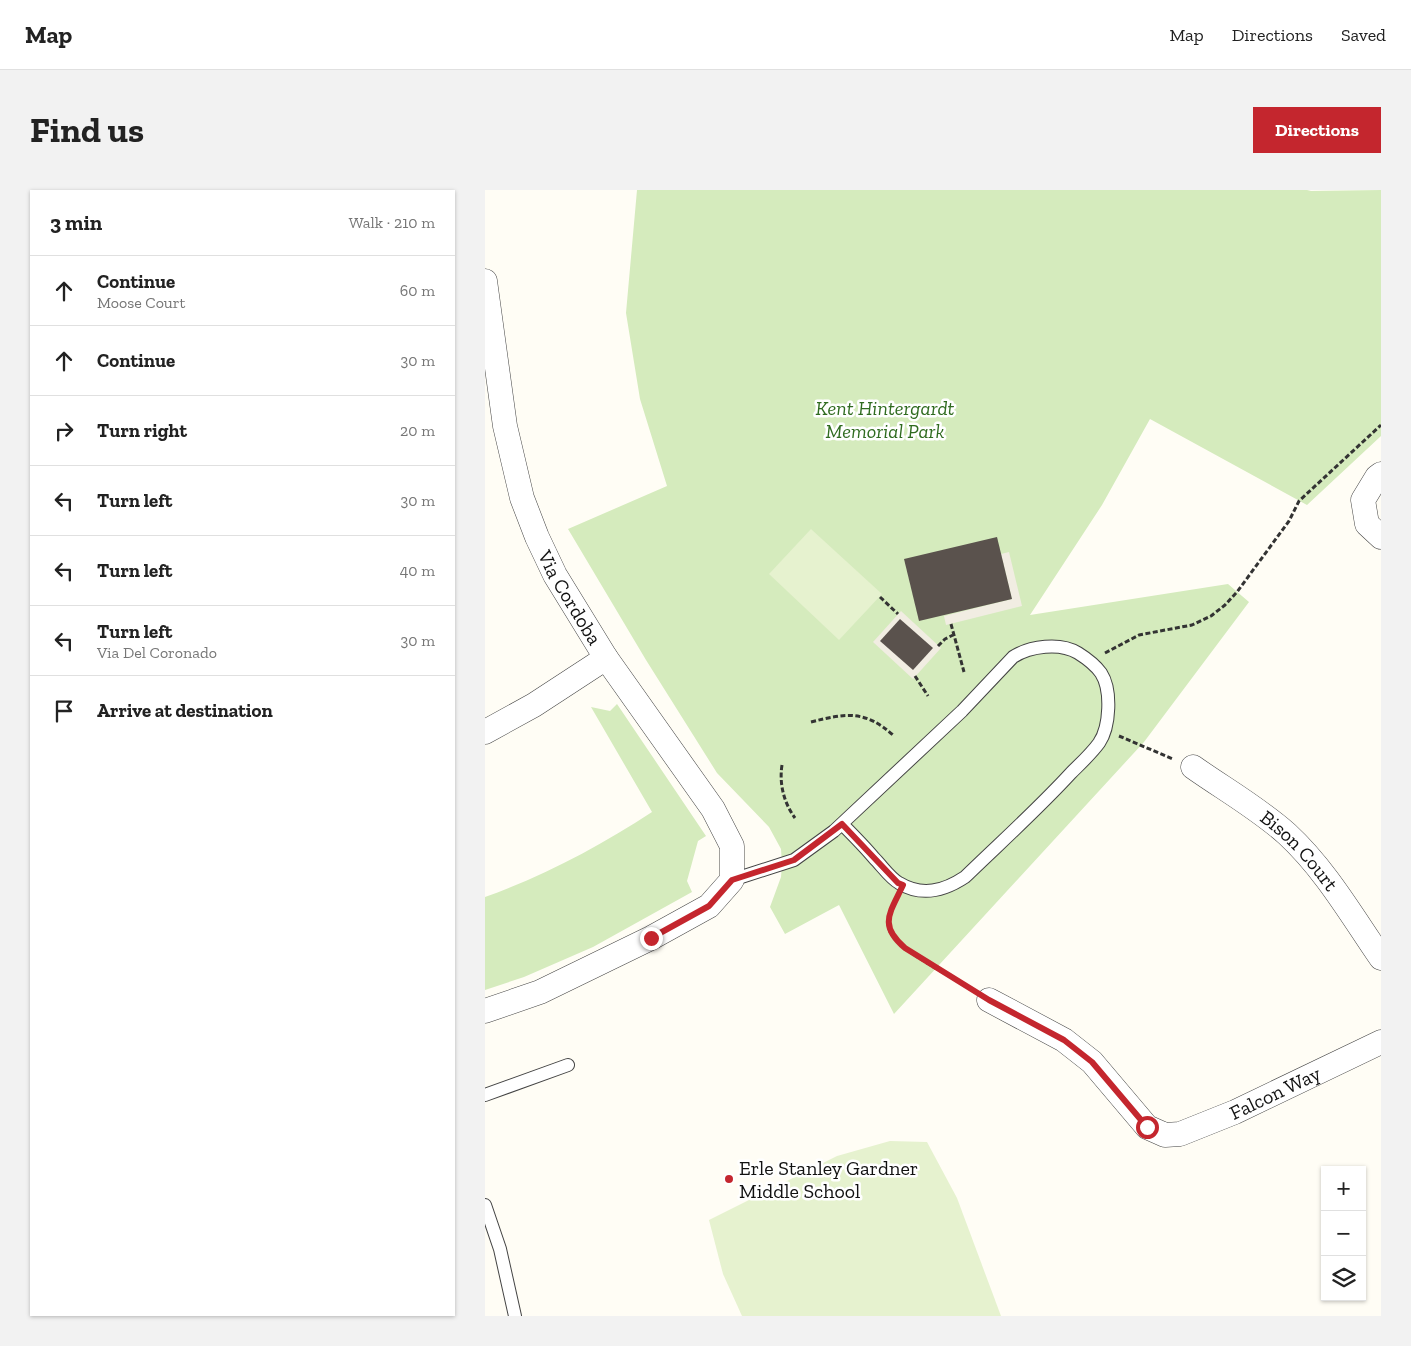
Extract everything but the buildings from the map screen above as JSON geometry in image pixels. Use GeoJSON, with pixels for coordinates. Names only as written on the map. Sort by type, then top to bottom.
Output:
{"type":"FeatureCollection","features":[{"type":"Feature","properties":{"kind":"street","name":"Via Cordoba"},"geometry":{"type":"LineString","coordinates":[[485,282],[505,426],[522,498],[537,537],[555,575],[607,658],[713,809],[732,846],[732,880]]}},
{"type":"Feature","properties":{"kind":"street"},"geometry":{"type":"LineString","coordinates":[[1381,474],[1377,477],[1363,500],[1367,524],[1381,537]]}},
{"type":"Feature","properties":{"kind":"street"},"geometry":{"type":"LineString","coordinates":[[485,732],[534,705],[607,658]]}},
{"type":"Feature","properties":{"kind":"street","name":"Bison Court"},"geometry":{"type":"LineString","coordinates":[[1193,767],[1257,811],[1286,834],[1311,859],[1381,958]]}},
{"type":"Feature","properties":{"kind":"street"},"geometry":{"type":"LineString","coordinates":[[485,1011],[540,992],[651,938],[709,906],[732,880]]}},
{"type":"Feature","properties":{"kind":"street","name":"Falcon Way"},"geometry":{"type":"LineString","coordinates":[[989,1000],[1064,1040],[1092,1062],[1147,1127],[1165,1135],[1180,1134],[1235,1112],[1381,1042]]}},
{"type":"Feature","properties":{"kind":"lane"},"geometry":{"type":"LineString","coordinates":[[732,880],[794,860],[842,824],[962,711],[1013,657],[1032,649],[1061,647],[1077,652],[1101,674],[1106,688],[1109,707],[1100,742],[1059,786],[965,877],[952,886],[927,891],[898,883],[842,824]]}},
{"type":"Feature","properties":{"kind":"lane"},"geometry":{"type":"LineString","coordinates":[[485,1095],[568,1065]]}},
{"type":"Feature","properties":{"kind":"lane"},"geometry":{"type":"LineString","coordinates":[[485,1205],[500,1249],[515,1316]]}},
{"type":"Feature","properties":{"kind":"path"},"geometry":{"type":"LineString","coordinates":[[1089,661],[1139,635],[1192,625],[1211,616],[1237,592],[1289,521],[1299,501],[1381,425]]}},
{"type":"Feature","properties":{"kind":"path"},"geometry":{"type":"LineString","coordinates":[[880,597],[898,614]]}},
{"type":"Feature","properties":{"kind":"path"},"geometry":{"type":"LineString","coordinates":[[951,624],[964,672]]}},
{"type":"Feature","properties":{"kind":"path"},"geometry":{"type":"LineString","coordinates":[[938,646],[945,639],[953,635]]}},
{"type":"Feature","properties":{"kind":"path"},"geometry":{"type":"LineString","coordinates":[[915,676],[928,696]]}},
{"type":"Feature","properties":{"kind":"path"},"geometry":{"type":"LineString","coordinates":[[811,722],[833,716],[855,715],[876,722],[893,735]]}},
{"type":"Feature","properties":{"kind":"path"},"geometry":{"type":"LineString","coordinates":[[1104,730],[1193,767]]}},
{"type":"Feature","properties":{"kind":"path"},"geometry":{"type":"LineString","coordinates":[[782,765],[781,778],[783,790],[789,808],[795,818]]}},
{"type":"Feature","properties":{"kind":"path"},"geometry":{"type":"LineString","coordinates":[[903,885],[890,913],[888,928],[894,939],[905,948],[989,1000]]}},
{"type":"Feature","properties":{"kind":"green space","name":"Kent Hintergardt Memorial Park"},"geometry":{"type":"Polygon","coordinates":[[[637,190],[1381,190],[1381,436],[1307,505],[1150,419],[1102,505],[1030,615],[1228,584],[1249,602],[1144,742],[894,1014],[839,905],[785,934],[770,907],[781,877],[781,849],[769,827],[717,773],[646,660],[568,529],[667,486],[640,399],[626,313],[637,190]]]}},
{"type":"Feature","properties":{"kind":"green space"},"geometry":{"type":"Polygon","coordinates":[[[811,529],[882,594],[839,640],[769,574],[811,529]]]}},
{"type":"Feature","properties":{"kind":"green space"},"geometry":{"type":"Polygon","coordinates":[[[617,704],[706,836],[698,841],[687,881],[692,892],[593,947],[524,977],[485,990],[485,897],[529,880],[571,859],[612,837],[652,812],[591,707],[610,711],[617,704]]]}},
{"type":"Feature","properties":{"kind":"green space"},"geometry":{"type":"Polygon","coordinates":[[[890,1141],[927,1142],[957,1198],[1001,1316],[742,1316],[723,1274],[709,1220],[837,1156],[890,1141]]]}},
{"type":"Feature","properties":{"kind":"shaded area"},"geometry":{"type":"Polygon","coordinates":[[[1009,552],[1022,606],[946,625],[944,616],[1012,599],[1001,554],[1009,552]]]}},
{"type":"Feature","properties":{"kind":"shaded area"},"geometry":{"type":"Polygon","coordinates":[[[901,611],[941,648],[913,679],[873,642],[901,611]]]}},
{"type":"Feature","properties":{"kind":"place","name":"Erle Stanley Gardner Middle School"},"geometry":{"type":"Point","coordinates":[729,1179]}},
{"type":"Feature","properties":{"kind":"route"},"geometry":{"type":"LineString","coordinates":[[651,938],[709,906],[732,880],[794,860],[842,824],[898,883],[903,885],[890,913],[888,928],[894,939],[905,948],[989,1000],[1064,1040],[1092,1062],[1147,1127]]}}]}
